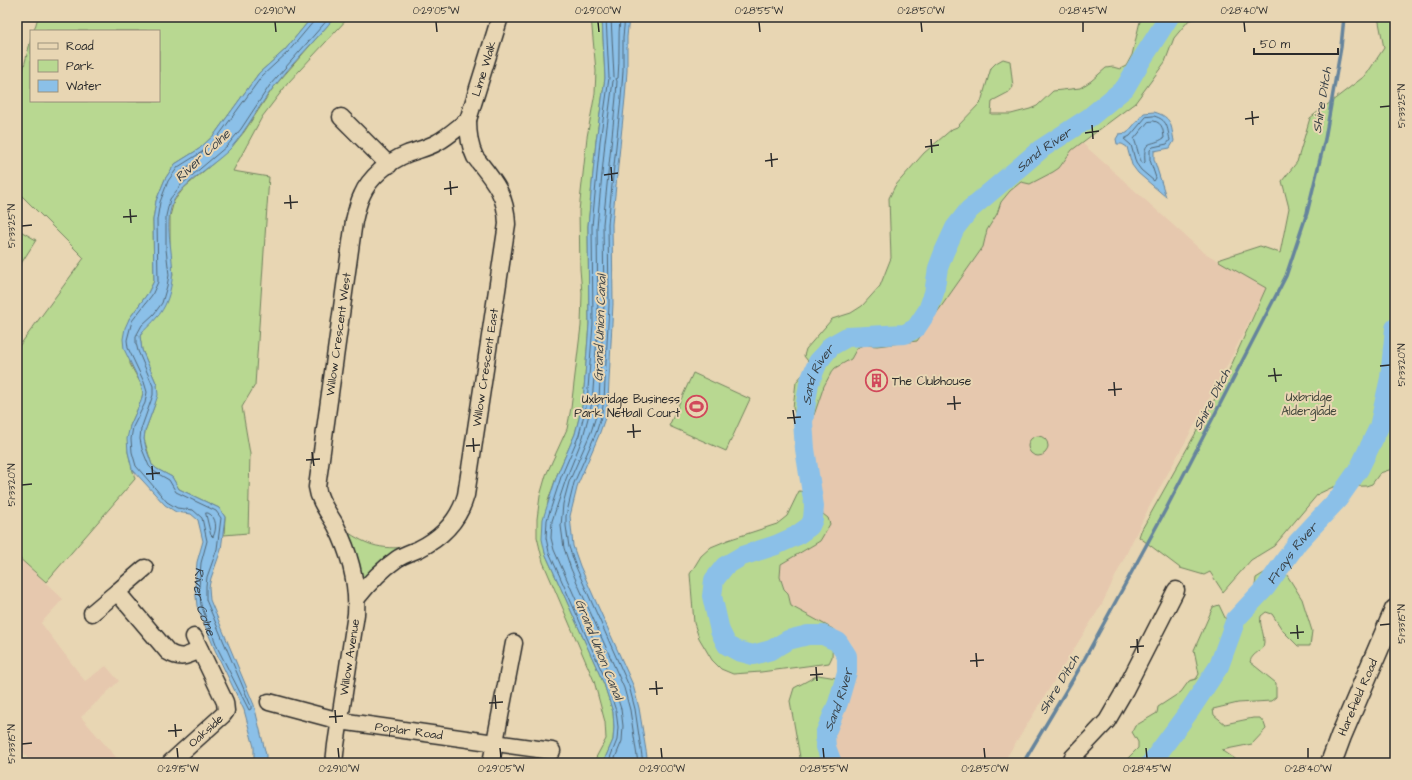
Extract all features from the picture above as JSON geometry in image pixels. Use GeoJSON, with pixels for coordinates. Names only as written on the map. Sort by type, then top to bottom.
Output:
{"type":"FeatureCollection","features":[{"type":"Feature","properties":{"kind":"main road","name":"Harefield Road"},"geometry":{"type":"LineString","coordinates":[[1331,763],[1395,610]]}},
{"type":"Feature","properties":{"kind":"street","name":"Lime Walk"},"geometry":{"type":"LineString","coordinates":[[468,120],[500,17]]}},
{"type":"Feature","properties":{"kind":"street"},"geometry":{"type":"LineString","coordinates":[[341,117],[389,165]]}},
{"type":"Feature","properties":{"kind":"street","name":"Willow Crescent West"},"geometry":{"type":"LineString","coordinates":[[357,598],[350,560],[336,527],[320,500],[318,480],[357,208],[365,188],[389,165],[405,155],[438,142],[468,120]]}},
{"type":"Feature","properties":{"kind":"street","name":"Willow Crescent East"},"geometry":{"type":"LineString","coordinates":[[357,598],[382,569],[399,558],[430,543],[446,531],[459,514],[466,495],[506,224],[506,214],[500,190],[472,152],[468,134],[468,120]]}},
{"type":"Feature","properties":{"kind":"street"},"geometry":{"type":"LineString","coordinates":[[92,613],[146,568]]}},
{"type":"Feature","properties":{"kind":"street"},"geometry":{"type":"LineString","coordinates":[[1070,763],[1073,757],[1106,721],[1125,690],[1176,590]]}},
{"type":"Feature","properties":{"kind":"street","name":"Oakside"},"geometry":{"type":"LineString","coordinates":[[117,592],[168,652],[177,657],[182,657],[197,643],[225,702],[226,710],[223,715],[170,763]]}},
{"type":"Feature","properties":{"kind":"street","name":"Willow Avenue"},"geometry":{"type":"LineString","coordinates":[[334,763],[356,614],[357,598]]}},
{"type":"Feature","properties":{"kind":"street"},"geometry":{"type":"LineString","coordinates":[[491,763],[514,643]]}},
{"type":"Feature","properties":{"kind":"street","name":"Poplar Road"},"geometry":{"type":"LineString","coordinates":[[269,702],[340,721],[552,751]]}},
{"type":"Feature","properties":{"kind":"shaded area"},"geometry":{"type":"Polygon","coordinates":[[[1082,143],[1203,252],[1266,288],[1224,372],[1148,509],[1102,604],[1003,763],[838,763],[831,737],[855,674],[852,644],[833,629],[791,606],[788,593],[784,589],[780,577],[781,564],[820,541],[828,518],[823,514],[812,460],[810,430],[824,386],[835,368],[851,359],[857,348],[863,345],[877,346],[982,247],[987,230],[997,214],[1001,202],[1010,191],[1021,182],[1059,168],[1072,150],[1082,143]]]}},
{"type":"Feature","properties":{"kind":"shaded area"},"geometry":{"type":"Polygon","coordinates":[[[17,556],[63,599],[41,623],[85,681],[106,666],[119,681],[81,717],[121,763],[32,763],[17,746],[17,651],[19,649],[17,645],[17,556]]]}},
{"type":"Feature","properties":{"kind":"green space"},"geometry":{"type":"Polygon","coordinates":[[[38,17],[312,17],[285,50],[259,73],[214,135],[199,149],[175,164],[165,179],[156,201],[153,220],[154,281],[148,293],[129,319],[130,364],[141,384],[143,393],[130,426],[128,452],[135,479],[46,582],[17,556],[17,349],[84,258],[17,191],[17,93],[30,43],[30,102],[160,102],[160,30],[34,30],[38,17]]]}},
{"type":"Feature","properties":{"kind":"green space"},"geometry":{"type":"Polygon","coordinates":[[[335,17],[349,17],[288,83],[262,117],[233,171],[269,177],[255,385],[242,407],[250,454],[248,533],[224,535],[225,517],[219,508],[179,489],[172,477],[152,465],[144,439],[145,431],[155,404],[157,385],[142,350],[140,336],[145,328],[158,316],[173,275],[170,248],[170,216],[174,201],[184,188],[230,149],[244,132],[273,88],[335,17]]]}},
{"type":"Feature","properties":{"kind":"green space"},"geometry":{"type":"Polygon","coordinates":[[[591,17],[602,17],[605,78],[596,141],[588,226],[589,324],[583,402],[575,434],[557,475],[548,501],[545,553],[604,684],[613,712],[613,740],[603,763],[593,763],[606,739],[605,722],[594,681],[543,562],[537,537],[537,519],[540,496],[546,475],[567,429],[581,326],[582,293],[579,211],[587,137],[595,93],[596,71],[591,17]]]}},
{"type":"Feature","properties":{"kind":"green space"},"geometry":{"type":"Polygon","coordinates":[[[1141,17],[1204,17],[1189,20],[1174,38],[1165,62],[1135,103],[1072,150],[1059,168],[1030,184],[1021,182],[1010,191],[1001,202],[997,214],[987,230],[983,247],[917,341],[877,346],[863,345],[857,348],[851,359],[835,368],[831,373],[824,386],[814,415],[795,413],[793,408],[796,382],[811,365],[804,356],[806,349],[832,319],[851,313],[862,306],[880,286],[891,258],[889,198],[895,186],[924,153],[952,129],[957,127],[981,102],[991,68],[1003,59],[1010,61],[1013,87],[1009,92],[992,101],[991,114],[1011,114],[1030,109],[1037,106],[1053,91],[1080,88],[1106,68],[1113,67],[1120,69],[1126,66],[1132,55],[1141,17]]]}},
{"type":"Feature","properties":{"kind":"green space","name":"Uxbridge Alderglade"},"geometry":{"type":"Polygon","coordinates":[[[1378,17],[1395,17],[1395,468],[1380,473],[1372,484],[1366,486],[1333,487],[1318,494],[1274,546],[1251,560],[1223,592],[1210,572],[1204,575],[1180,568],[1139,537],[1222,386],[1266,288],[1219,261],[1220,259],[1260,246],[1280,253],[1289,208],[1282,181],[1297,162],[1310,118],[1366,75],[1384,48],[1378,17]]]}},
{"type":"Feature","properties":{"kind":"green space"},"geometry":{"type":"Polygon","coordinates":[[[17,229],[36,240],[17,270],[17,229]]]}},
{"type":"Feature","properties":{"kind":"green space"},"geometry":{"type":"Polygon","coordinates":[[[693,373],[750,399],[726,451],[669,426],[693,373]]]}},
{"type":"Feature","properties":{"kind":"green space"},"geometry":{"type":"Polygon","coordinates":[[[1038,436],[1045,439],[1048,446],[1045,453],[1038,456],[1031,453],[1028,446],[1031,439],[1038,436]]]}},
{"type":"Feature","properties":{"kind":"green space"},"geometry":{"type":"Polygon","coordinates":[[[799,491],[806,492],[823,514],[828,518],[830,524],[820,541],[781,564],[780,577],[784,589],[788,593],[791,606],[833,629],[832,657],[829,663],[761,672],[733,674],[721,669],[712,660],[699,638],[694,623],[690,574],[701,556],[711,547],[777,524],[787,516],[799,491]]]}},
{"type":"Feature","properties":{"kind":"green space"},"geometry":{"type":"Polygon","coordinates":[[[340,527],[357,538],[373,545],[389,548],[410,547],[363,582],[340,527]]]}},
{"type":"Feature","properties":{"kind":"green space"},"geometry":{"type":"Polygon","coordinates":[[[1272,568],[1285,572],[1302,599],[1312,631],[1310,646],[1298,646],[1283,631],[1272,614],[1266,612],[1261,616],[1264,642],[1262,648],[1253,656],[1250,662],[1276,683],[1276,697],[1271,701],[1238,703],[1213,709],[1214,715],[1225,724],[1253,718],[1260,718],[1264,723],[1266,729],[1252,744],[1222,750],[1241,763],[1123,763],[1138,748],[1138,742],[1132,732],[1135,726],[1157,713],[1158,707],[1181,692],[1189,681],[1196,679],[1199,674],[1194,650],[1213,607],[1219,605],[1227,622],[1236,622],[1240,620],[1247,613],[1256,578],[1272,568]]]}},
{"type":"Feature","properties":{"kind":"green space"},"geometry":{"type":"Polygon","coordinates":[[[818,675],[843,679],[849,684],[837,707],[827,716],[822,727],[827,763],[801,763],[790,701],[794,688],[818,675]]]}},
{"type":"Feature","properties":{"kind":"water","name":"River Colne"},"geometry":{"type":"Polygon","coordinates":[[[312,17],[335,17],[280,79],[231,148],[183,188],[173,202],[169,222],[172,265],[170,290],[163,309],[140,336],[142,350],[157,385],[158,395],[145,431],[144,439],[152,465],[172,477],[179,489],[219,508],[225,517],[221,550],[209,587],[210,600],[254,705],[266,755],[266,763],[254,763],[254,747],[244,710],[215,650],[197,606],[195,587],[197,562],[203,541],[198,520],[191,514],[176,512],[165,505],[132,469],[127,439],[130,426],[143,393],[141,384],[124,349],[123,339],[125,328],[129,319],[148,293],[154,281],[153,220],[156,201],[165,179],[175,164],[199,149],[214,135],[259,73],[285,50],[312,17]]]}},
{"type":"Feature","properties":{"kind":"water","name":"Grand Union Canal"},"geometry":{"type":"Polygon","coordinates":[[[602,17],[629,17],[625,98],[612,224],[613,304],[608,400],[605,418],[578,484],[570,516],[573,546],[580,566],[633,685],[639,708],[648,763],[603,763],[613,740],[613,712],[604,684],[545,553],[542,539],[543,519],[557,475],[575,434],[583,402],[589,324],[588,226],[596,141],[605,78],[602,17]]]}},
{"type":"Feature","properties":{"kind":"water"},"geometry":{"type":"Polygon","coordinates":[[[1154,112],[1164,116],[1170,122],[1174,141],[1170,148],[1154,151],[1154,159],[1166,197],[1138,173],[1132,165],[1127,147],[1122,144],[1117,144],[1116,139],[1119,134],[1127,133],[1144,113],[1154,112]]]}},
{"type":"Feature","properties":{"kind":"waterway","name":"Sand River"},"geometry":{"type":"LineString","coordinates":[[832,763],[826,747],[825,734],[838,703],[847,672],[847,656],[838,642],[823,635],[808,635],[788,640],[771,650],[753,655],[738,651],[727,645],[720,631],[712,596],[714,580],[725,566],[742,556],[776,545],[796,536],[810,526],[813,519],[814,506],[805,449],[803,422],[809,383],[818,362],[831,346],[847,337],[905,334],[916,328],[928,310],[934,293],[938,268],[944,252],[955,228],[969,210],[1041,149],[1090,117],[1125,88],[1169,17]]}},
{"type":"Feature","properties":{"kind":"waterway","name":"Shire Ditch"},"geometry":{"type":"LineString","coordinates":[[1023,763],[1079,669],[1167,507],[1286,276],[1307,213],[1325,139],[1341,47],[1344,17]]}},
{"type":"Feature","properties":{"kind":"waterway","name":"Frays River"},"geometry":{"type":"LineString","coordinates":[[1151,763],[1190,710],[1219,666],[1236,619],[1266,587],[1298,542],[1338,499],[1359,469],[1379,427],[1390,378],[1395,328]]}},
{"type":"Feature","properties":{"kind":"place","name":"The Clubhouse"},"geometry":{"type":"Point","coordinates":[876,381]}},
{"type":"Feature","properties":{"kind":"place","name":"Uxbridge Business Park Netball Court"},"geometry":{"type":"Point","coordinates":[696,406]}}]}
